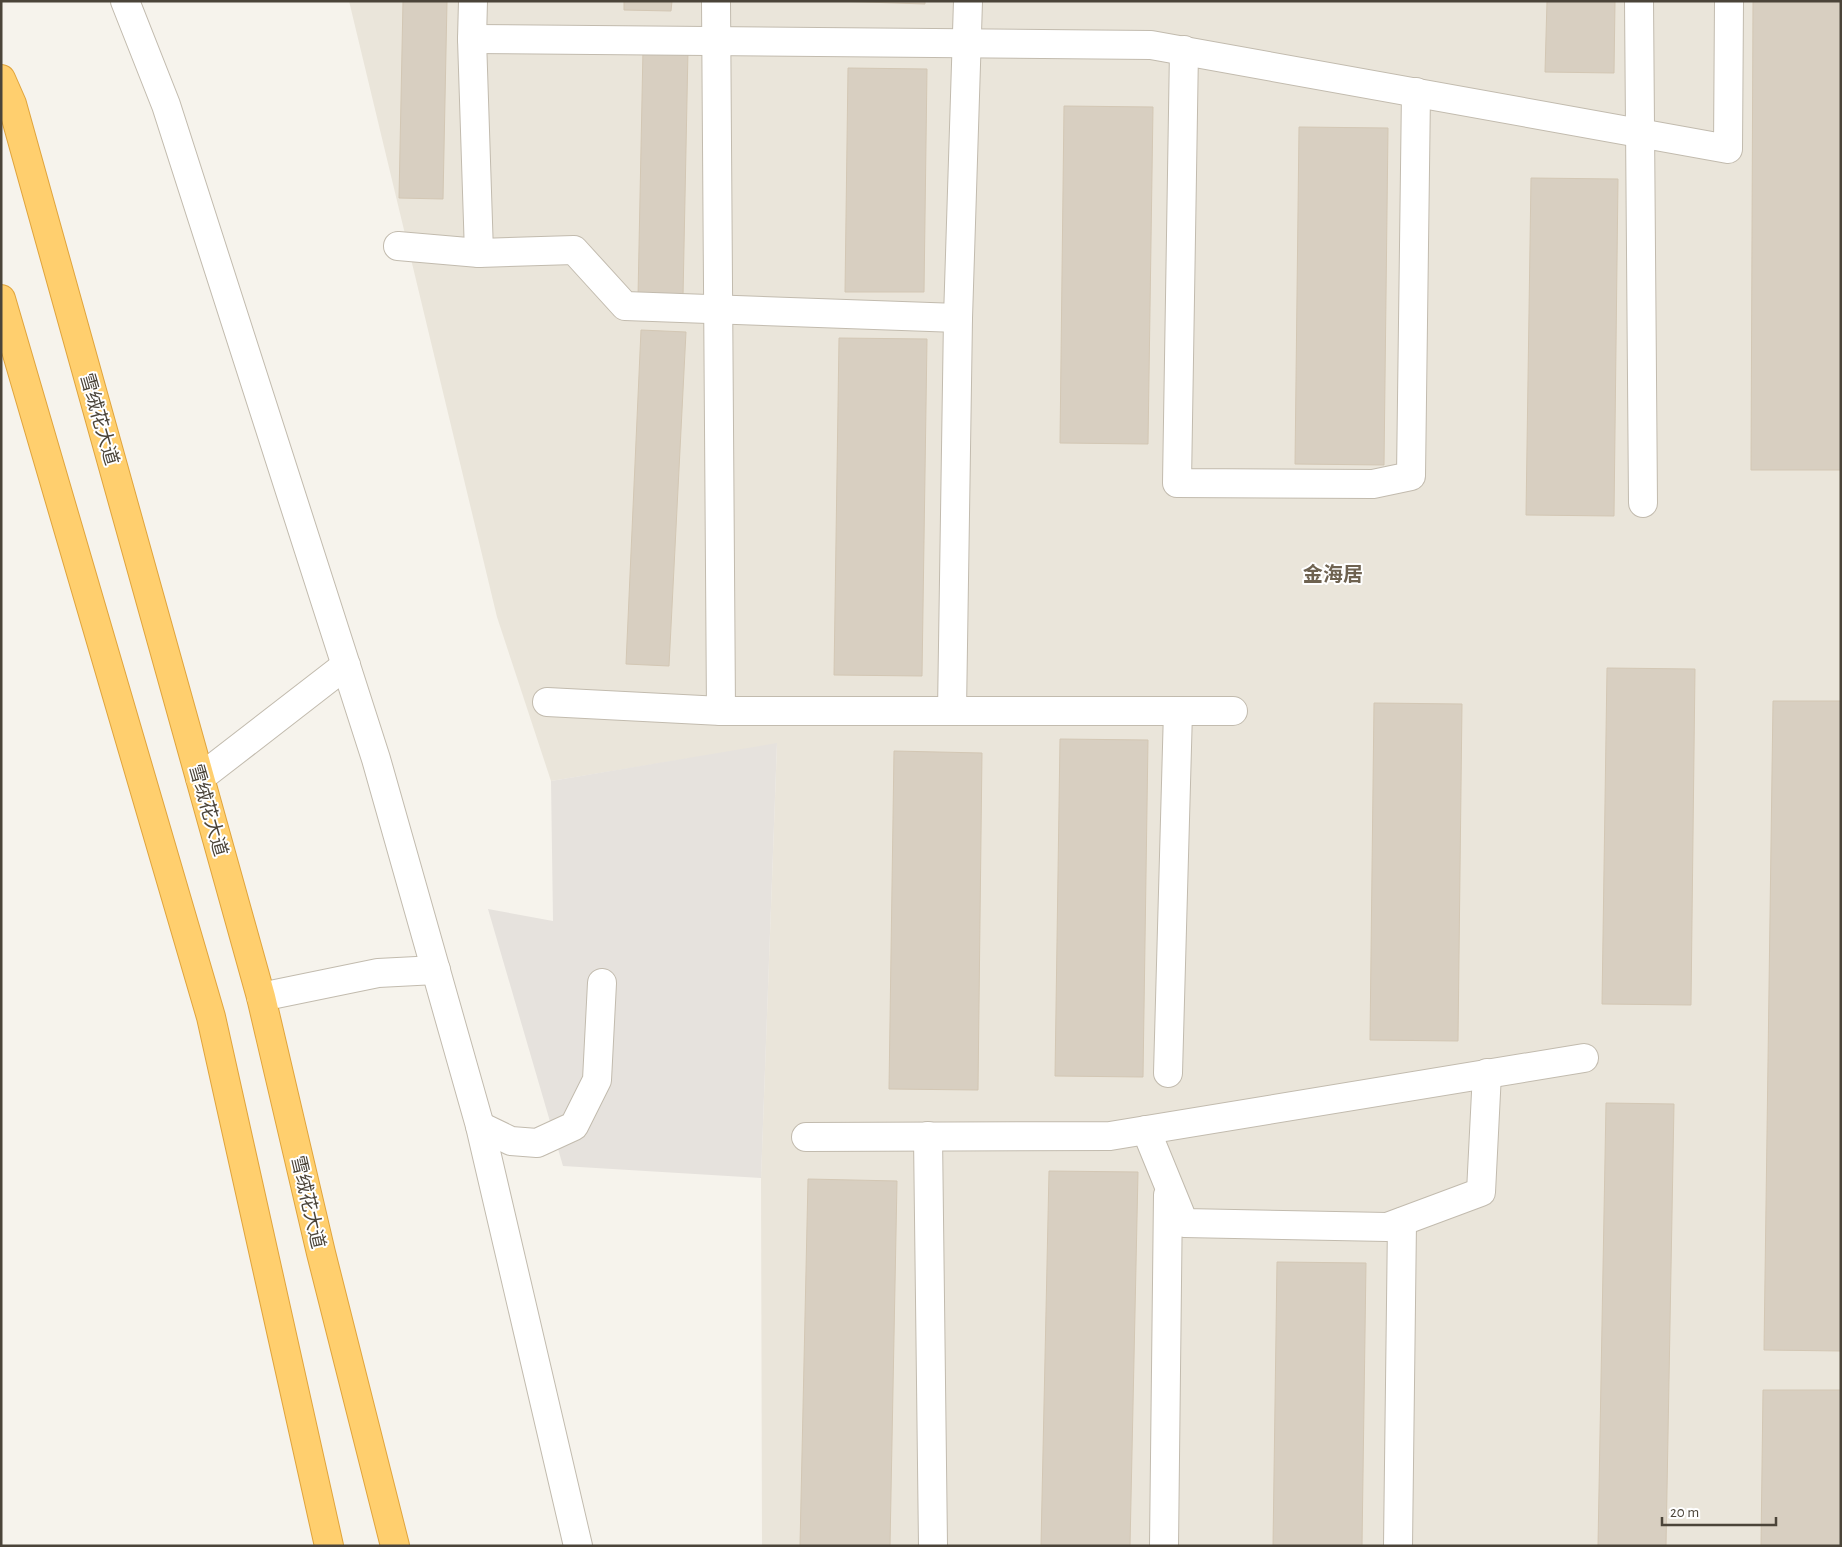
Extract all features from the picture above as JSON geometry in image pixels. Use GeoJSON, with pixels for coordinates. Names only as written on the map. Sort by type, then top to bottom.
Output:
{"type":"FeatureCollection","features":[{"type":"Feature","properties":{"kind":"highway","name":"雪绒花大道"},"geometry":{"type":"LineString","coordinates":[[1,80],[15,113],[261,997],[321,1253],[395,1546]]}},
{"type":"Feature","properties":{"kind":"highway"},"geometry":{"type":"LineString","coordinates":[[1,299],[211,1017],[329,1546]]}},
{"type":"Feature","properties":{"kind":"street"},"geometry":{"type":"LineString","coordinates":[[125,1],[166,104],[376,759],[480,1126],[578,1546]]}},
{"type":"Feature","properties":{"kind":"street"},"geometry":{"type":"LineString","coordinates":[[473,1],[472,39],[479,253]]}},
{"type":"Feature","properties":{"kind":"street"},"geometry":{"type":"LineString","coordinates":[[716,1],[721,711]]}},
{"type":"Feature","properties":{"kind":"street"},"geometry":{"type":"LineString","coordinates":[[952,711],[958,318],[968,1]]}},
{"type":"Feature","properties":{"kind":"street"},"geometry":{"type":"LineString","coordinates":[[1639,1],[1643,503]]}},
{"type":"Feature","properties":{"kind":"street"},"geometry":{"type":"LineString","coordinates":[[472,39],[1151,44],[1728,149],[1730,1]]}},
{"type":"Feature","properties":{"kind":"street"},"geometry":{"type":"LineString","coordinates":[[1184,50],[1177,482],[1373,484],[1411,476],[1416,92]]}},
{"type":"Feature","properties":{"kind":"street"},"geometry":{"type":"LineString","coordinates":[[398,246],[479,253],[574,250],[625,306],[958,318]]}},
{"type":"Feature","properties":{"kind":"street"},"geometry":{"type":"LineString","coordinates":[[200,778],[346,664]]}},
{"type":"Feature","properties":{"kind":"street"},"geometry":{"type":"LineString","coordinates":[[547,702],[721,711],[1233,711]]}},
{"type":"Feature","properties":{"kind":"street"},"geometry":{"type":"LineString","coordinates":[[1168,1073],[1178,711]]}},
{"type":"Feature","properties":{"kind":"street"},"geometry":{"type":"LineString","coordinates":[[261,997],[378,973],[436,970]]}},
{"type":"Feature","properties":{"kind":"street"},"geometry":{"type":"LineString","coordinates":[[480,1126],[511,1141],[537,1144],[574,1126],[597,1080],[602,983]]}},
{"type":"Feature","properties":{"kind":"street"},"geometry":{"type":"LineString","coordinates":[[806,1137],[1110,1136],[1584,1058]]}},
{"type":"Feature","properties":{"kind":"street"},"geometry":{"type":"LineString","coordinates":[[1146,1130],[1184,1222],[1387,1227],[1481,1192],[1487,1073]]}},
{"type":"Feature","properties":{"kind":"street"},"geometry":{"type":"LineString","coordinates":[[928,1136],[933,1546]]}},
{"type":"Feature","properties":{"kind":"street"},"geometry":{"type":"LineString","coordinates":[[1164,1546],[1168,1184]]}},
{"type":"Feature","properties":{"kind":"street"},"geometry":{"type":"LineString","coordinates":[[1398,1546],[1402,1222]]}},
{"type":"Feature","properties":{"kind":"shaded area"},"geometry":{"type":"Polygon","coordinates":[[[349,1],[1841,1],[1841,1546],[762,1546],[761,1178],[777,744],[551,781],[497,617],[349,1]]]}},
{"type":"Feature","properties":{"kind":"shaded area"},"geometry":{"type":"Polygon","coordinates":[[[777,743],[761,1178],[563,1166],[488,909],[553,921],[551,781],[777,743]]]}},
{"type":"Feature","properties":{"kind":"building"},"geometry":{"type":"Polygon","coordinates":[[[403,1],[447,1],[443,199],[399,198],[403,1]]]}},
{"type":"Feature","properties":{"kind":"building"},"geometry":{"type":"Polygon","coordinates":[[[624,1],[672,1],[671,11],[624,10],[624,1]]]}},
{"type":"Feature","properties":{"kind":"building"},"geometry":{"type":"Polygon","coordinates":[[[836,1],[925,1],[925,4],[836,1]]]}},
{"type":"Feature","properties":{"kind":"building"},"geometry":{"type":"Polygon","coordinates":[[[1547,1],[1615,1],[1614,73],[1545,72],[1547,1]]]}},
{"type":"Feature","properties":{"kind":"building"},"geometry":{"type":"Polygon","coordinates":[[[1753,1],[1841,1],[1841,470],[1751,470],[1753,1]]]}},
{"type":"Feature","properties":{"kind":"building"},"geometry":{"type":"Polygon","coordinates":[[[643,49],[688,50],[683,297],[638,297],[643,49]]]}},
{"type":"Feature","properties":{"kind":"building"},"geometry":{"type":"Polygon","coordinates":[[[848,68],[927,69],[924,292],[845,292],[848,68]]]}},
{"type":"Feature","properties":{"kind":"building"},"geometry":{"type":"Polygon","coordinates":[[[1064,106],[1153,107],[1148,444],[1060,443],[1064,106]]]}},
{"type":"Feature","properties":{"kind":"building"},"geometry":{"type":"Polygon","coordinates":[[[1299,127],[1388,128],[1384,465],[1295,464],[1299,127]]]}},
{"type":"Feature","properties":{"kind":"building"},"geometry":{"type":"Polygon","coordinates":[[[1531,178],[1618,179],[1614,516],[1526,515],[1531,178]]]}},
{"type":"Feature","properties":{"kind":"building"},"geometry":{"type":"Polygon","coordinates":[[[641,330],[686,332],[669,666],[626,664],[641,330]]]}},
{"type":"Feature","properties":{"kind":"building"},"geometry":{"type":"Polygon","coordinates":[[[839,338],[927,339],[922,676],[834,675],[839,338]]]}},
{"type":"Feature","properties":{"kind":"building"},"geometry":{"type":"Polygon","coordinates":[[[1607,668],[1695,669],[1691,1005],[1602,1004],[1607,668]]]}},
{"type":"Feature","properties":{"kind":"building"},"geometry":{"type":"Polygon","coordinates":[[[1773,701],[1841,701],[1841,1351],[1764,1350],[1773,701]]]}},
{"type":"Feature","properties":{"kind":"building"},"geometry":{"type":"Polygon","coordinates":[[[1374,703],[1462,704],[1458,1041],[1370,1040],[1374,703]]]}},
{"type":"Feature","properties":{"kind":"building"},"geometry":{"type":"Polygon","coordinates":[[[1060,739],[1148,740],[1143,1077],[1055,1076],[1060,739]]]}},
{"type":"Feature","properties":{"kind":"building"},"geometry":{"type":"Polygon","coordinates":[[[894,751],[982,753],[978,1090],[889,1089],[894,751]]]}},
{"type":"Feature","properties":{"kind":"building"},"geometry":{"type":"Polygon","coordinates":[[[1606,1103],[1674,1104],[1666,1546],[1598,1546],[1606,1103]]]}},
{"type":"Feature","properties":{"kind":"building"},"geometry":{"type":"Polygon","coordinates":[[[1049,1171],[1138,1172],[1130,1546],[1041,1546],[1049,1171]]]}},
{"type":"Feature","properties":{"kind":"building"},"geometry":{"type":"Polygon","coordinates":[[[808,1179],[897,1181],[890,1546],[800,1546],[808,1179]]]}},
{"type":"Feature","properties":{"kind":"building"},"geometry":{"type":"Polygon","coordinates":[[[1277,1262],[1366,1263],[1362,1546],[1273,1546],[1277,1262]]]}},
{"type":"Feature","properties":{"kind":"building"},"geometry":{"type":"Polygon","coordinates":[[[1763,1390],[1841,1390],[1841,1546],[1761,1546],[1763,1390]]]}},
{"type":"Feature","properties":{"kind":"district","name":"金海居"},"geometry":{"type":"Point","coordinates":[1333,574]}}]}
